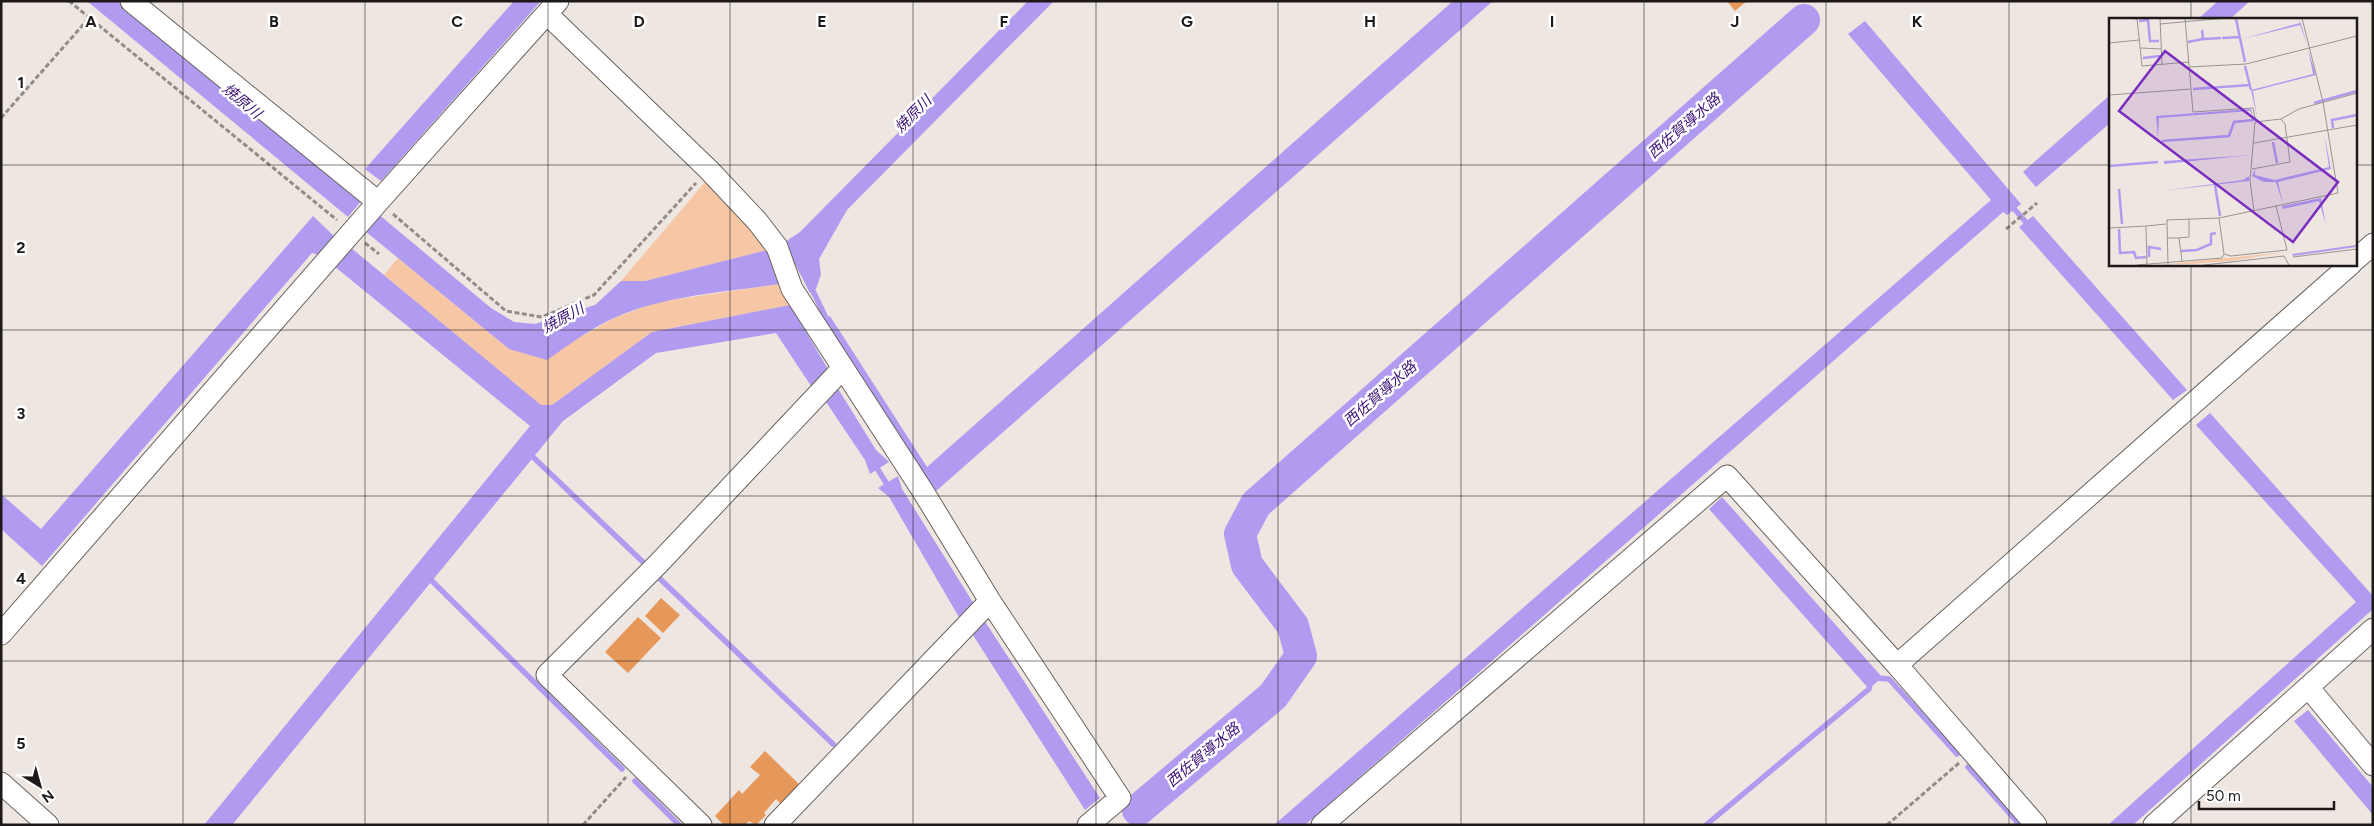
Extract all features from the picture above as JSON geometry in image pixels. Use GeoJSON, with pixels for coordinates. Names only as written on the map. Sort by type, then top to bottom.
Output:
{"type":"FeatureCollection","features":[{"type":"Feature","properties":{"kind":"street"},"geometry":{"type":"LineString","coordinates":[[131,1],[378,202]]}},
{"type":"Feature","properties":{"kind":"street"},"geometry":{"type":"LineString","coordinates":[[1,634],[348,236],[552,8],[757,221],[780,254],[792,289],[832,381],[979,613],[1120,798],[1088,825]]}},
{"type":"Feature","properties":{"kind":"street"},"geometry":{"type":"LineString","coordinates":[[2356,259],[2373,244]]}},
{"type":"Feature","properties":{"kind":"street"},"geometry":{"type":"LineString","coordinates":[[1897,665],[2349,265]]}},
{"type":"Feature","properties":{"kind":"street"},"geometry":{"type":"LineString","coordinates":[[702,825],[547,675],[659,563],[832,381]]}},
{"type":"Feature","properties":{"kind":"street"},"geometry":{"type":"LineString","coordinates":[[1322,825],[1727,476],[1897,665],[2036,825]]}},
{"type":"Feature","properties":{"kind":"street"},"geometry":{"type":"LineString","coordinates":[[775,825],[979,613]]}},
{"type":"Feature","properties":{"kind":"street"},"geometry":{"type":"LineString","coordinates":[[2154,825],[2373,629]]}},
{"type":"Feature","properties":{"kind":"street"},"geometry":{"type":"LineString","coordinates":[[2297,697],[2373,765]]}},
{"type":"Feature","properties":{"kind":"street"},"geometry":{"type":"LineString","coordinates":[[1,783],[48,825]]}},
{"type":"Feature","properties":{"kind":"path"},"geometry":{"type":"LineString","coordinates":[[68,1],[348,236],[379,254]]}},
{"type":"Feature","properties":{"kind":"path"},"geometry":{"type":"LineString","coordinates":[[1,118],[88,18]]}},
{"type":"Feature","properties":{"kind":"path"},"geometry":{"type":"LineString","coordinates":[[378,202],[506,311],[542,317],[594,295],[708,169]]}},
{"type":"Feature","properties":{"kind":"path"},"geometry":{"type":"LineString","coordinates":[[2006,229],[2028,209],[2037,204]]}},
{"type":"Feature","properties":{"kind":"path"},"geometry":{"type":"LineString","coordinates":[[1887,825],[1973,752]]}},
{"type":"Feature","properties":{"kind":"path"},"geometry":{"type":"LineString","coordinates":[[583,825],[639,764]]}},
{"type":"Feature","properties":{"kind":"shaded area"},"geometry":{"type":"Polygon","coordinates":[[[705,182],[752,227],[767,250],[645,281],[621,281],[705,182]]]}},
{"type":"Feature","properties":{"kind":"shaded area"},"geometry":{"type":"Polygon","coordinates":[[[398,258],[509,349],[584,335],[616,317],[658,302],[780,284],[790,305],[652,332],[552,405],[541,406],[384,275],[398,258]]]}},
{"type":"Feature","properties":{"kind":"water","name":"焼原川"},"geometry":{"type":"Polygon","coordinates":[[[87,1],[121,1],[362,200],[348,217],[87,1]]]}},
{"type":"Feature","properties":{"kind":"water"},"geometry":{"type":"Polygon","coordinates":[[[514,1],[541,1],[381,181],[365,169],[514,1]]]}},
{"type":"Feature","properties":{"kind":"water"},"geometry":{"type":"Polygon","coordinates":[[[1028,1],[1054,1],[847,210],[819,259],[821,274],[816,289],[810,293],[796,266],[789,261],[782,244],[800,232],[1028,1]]]}},
{"type":"Feature","properties":{"kind":"water"},"geometry":{"type":"Polygon","coordinates":[[[1453,1],[1493,1],[935,492],[824,319],[830,316],[927,467],[1453,1]]]}},
{"type":"Feature","properties":{"kind":"water"},"geometry":{"type":"Polygon","coordinates":[[[2218,1],[2250,1],[2231,18],[2199,18],[2218,1]]]}},
{"type":"Feature","properties":{"kind":"water"},"geometry":{"type":"Polygon","coordinates":[[[1865,21],[2021,204],[2007,215],[2003,212],[1305,825],[1274,825],[1991,200],[1848,34],[1865,21]]]}},
{"type":"Feature","properties":{"kind":"water"},"geometry":{"type":"Polygon","coordinates":[[[2109,96],[2109,124],[2036,187],[2023,172],[2109,96]]]}},
{"type":"Feature","properties":{"kind":"water","name":"焼原川"},"geometry":{"type":"Polygon","coordinates":[[[377,213],[491,308],[514,322],[535,324],[595,305],[621,281],[645,281],[767,250],[780,284],[697,295],[635,310],[598,326],[547,360],[509,349],[365,231],[377,213]]]}},
{"type":"Feature","properties":{"kind":"water"},"geometry":{"type":"Polygon","coordinates":[[[313,216],[335,237],[319,255],[312,253],[42,566],[1,529],[1,494],[41,529],[313,216]]]}},
{"type":"Feature","properties":{"kind":"water"},"geometry":{"type":"Polygon","coordinates":[[[2033,216],[2187,390],[2173,400],[2019,227],[2033,216]]]}},
{"type":"Feature","properties":{"kind":"water"},"geometry":{"type":"Polygon","coordinates":[[[350,247],[541,405],[552,405],[652,332],[790,305],[828,369],[811,386],[776,333],[656,353],[563,421],[232,825],[204,825],[530,426],[334,266],[350,247]]]}},
{"type":"Feature","properties":{"kind":"water"},"geometry":{"type":"Polygon","coordinates":[[[837,387],[876,450],[889,462],[870,474],[865,460],[824,399],[837,387]]]}},
{"type":"Feature","properties":{"kind":"water"},"geometry":{"type":"Polygon","coordinates":[[[2210,413],[2373,596],[2373,609],[2133,825],[2108,825],[2356,602],[2196,425],[2210,413]]]}},
{"type":"Feature","properties":{"kind":"water"},"geometry":{"type":"Polygon","coordinates":[[[898,476],[902,489],[974,604],[960,619],[889,497],[878,488],[898,476]]]}},
{"type":"Feature","properties":{"kind":"water"},"geometry":{"type":"Polygon","coordinates":[[[1722,497],[1882,677],[1869,689],[1709,509],[1722,497]]]}},
{"type":"Feature","properties":{"kind":"water"},"geometry":{"type":"Polygon","coordinates":[[[984,620],[1100,798],[1085,810],[971,632],[984,620]]]}},
{"type":"Feature","properties":{"kind":"water"},"geometry":{"type":"Polygon","coordinates":[[[2308,710],[2373,787],[2373,815],[2294,721],[2308,710]]]}},
{"type":"Feature","properties":{"kind":"building"},"geometry":{"type":"Polygon","coordinates":[[[1727,1],[1747,1],[1735,11],[1727,1]]]}},
{"type":"Feature","properties":{"kind":"building"},"geometry":{"type":"Polygon","coordinates":[[[661,598],[680,615],[663,633],[645,616],[661,598]]]}},
{"type":"Feature","properties":{"kind":"building"},"geometry":{"type":"Polygon","coordinates":[[[638,617],[661,638],[628,673],[605,652],[638,617]]]}},
{"type":"Feature","properties":{"kind":"building"},"geometry":{"type":"Polygon","coordinates":[[[765,751],[800,785],[781,804],[776,799],[764,813],[766,815],[756,825],[749,821],[745,825],[724,825],[715,816],[739,790],[742,794],[760,775],[750,767],[765,751]]]}},
{"type":"Feature","properties":{"kind":"waterway","name":"西佐賀導水路"},"geometry":{"type":"LineString","coordinates":[[1138,810],[1273,696],[1301,656],[1293,626],[1247,565],[1240,534],[1256,504],[1804,20]]}},
{"type":"Feature","properties":{"kind":"waterway"},"geometry":{"type":"LineString","coordinates":[[2010,204],[2030,227]]}},
{"type":"Feature","properties":{"kind":"waterway"},"geometry":{"type":"LineString","coordinates":[[813,291],[826,318]]}},
{"type":"Feature","properties":{"kind":"waterway"},"geometry":{"type":"LineString","coordinates":[[533,457],[643,562]]}},
{"type":"Feature","properties":{"kind":"waterway"},"geometry":{"type":"LineString","coordinates":[[875,465],[890,489]]}},
{"type":"Feature","properties":{"kind":"waterway"},"geometry":{"type":"LineString","coordinates":[[657,576],[833,744]]}},
{"type":"Feature","properties":{"kind":"waterway"},"geometry":{"type":"LineString","coordinates":[[432,581],[622,769]]}},
{"type":"Feature","properties":{"kind":"waterway"},"geometry":{"type":"LineString","coordinates":[[1875,678],[1889,679],[1957,754]]}},
{"type":"Feature","properties":{"kind":"waterway"},"geometry":{"type":"LineString","coordinates":[[1706,825],[1869,689],[1870,683]]}},
{"type":"Feature","properties":{"kind":"waterway"},"geometry":{"type":"LineString","coordinates":[[1968,767],[2020,825]]}},
{"type":"Feature","properties":{"kind":"waterway"},"geometry":{"type":"LineString","coordinates":[[635,781],[679,825]]}}]}
